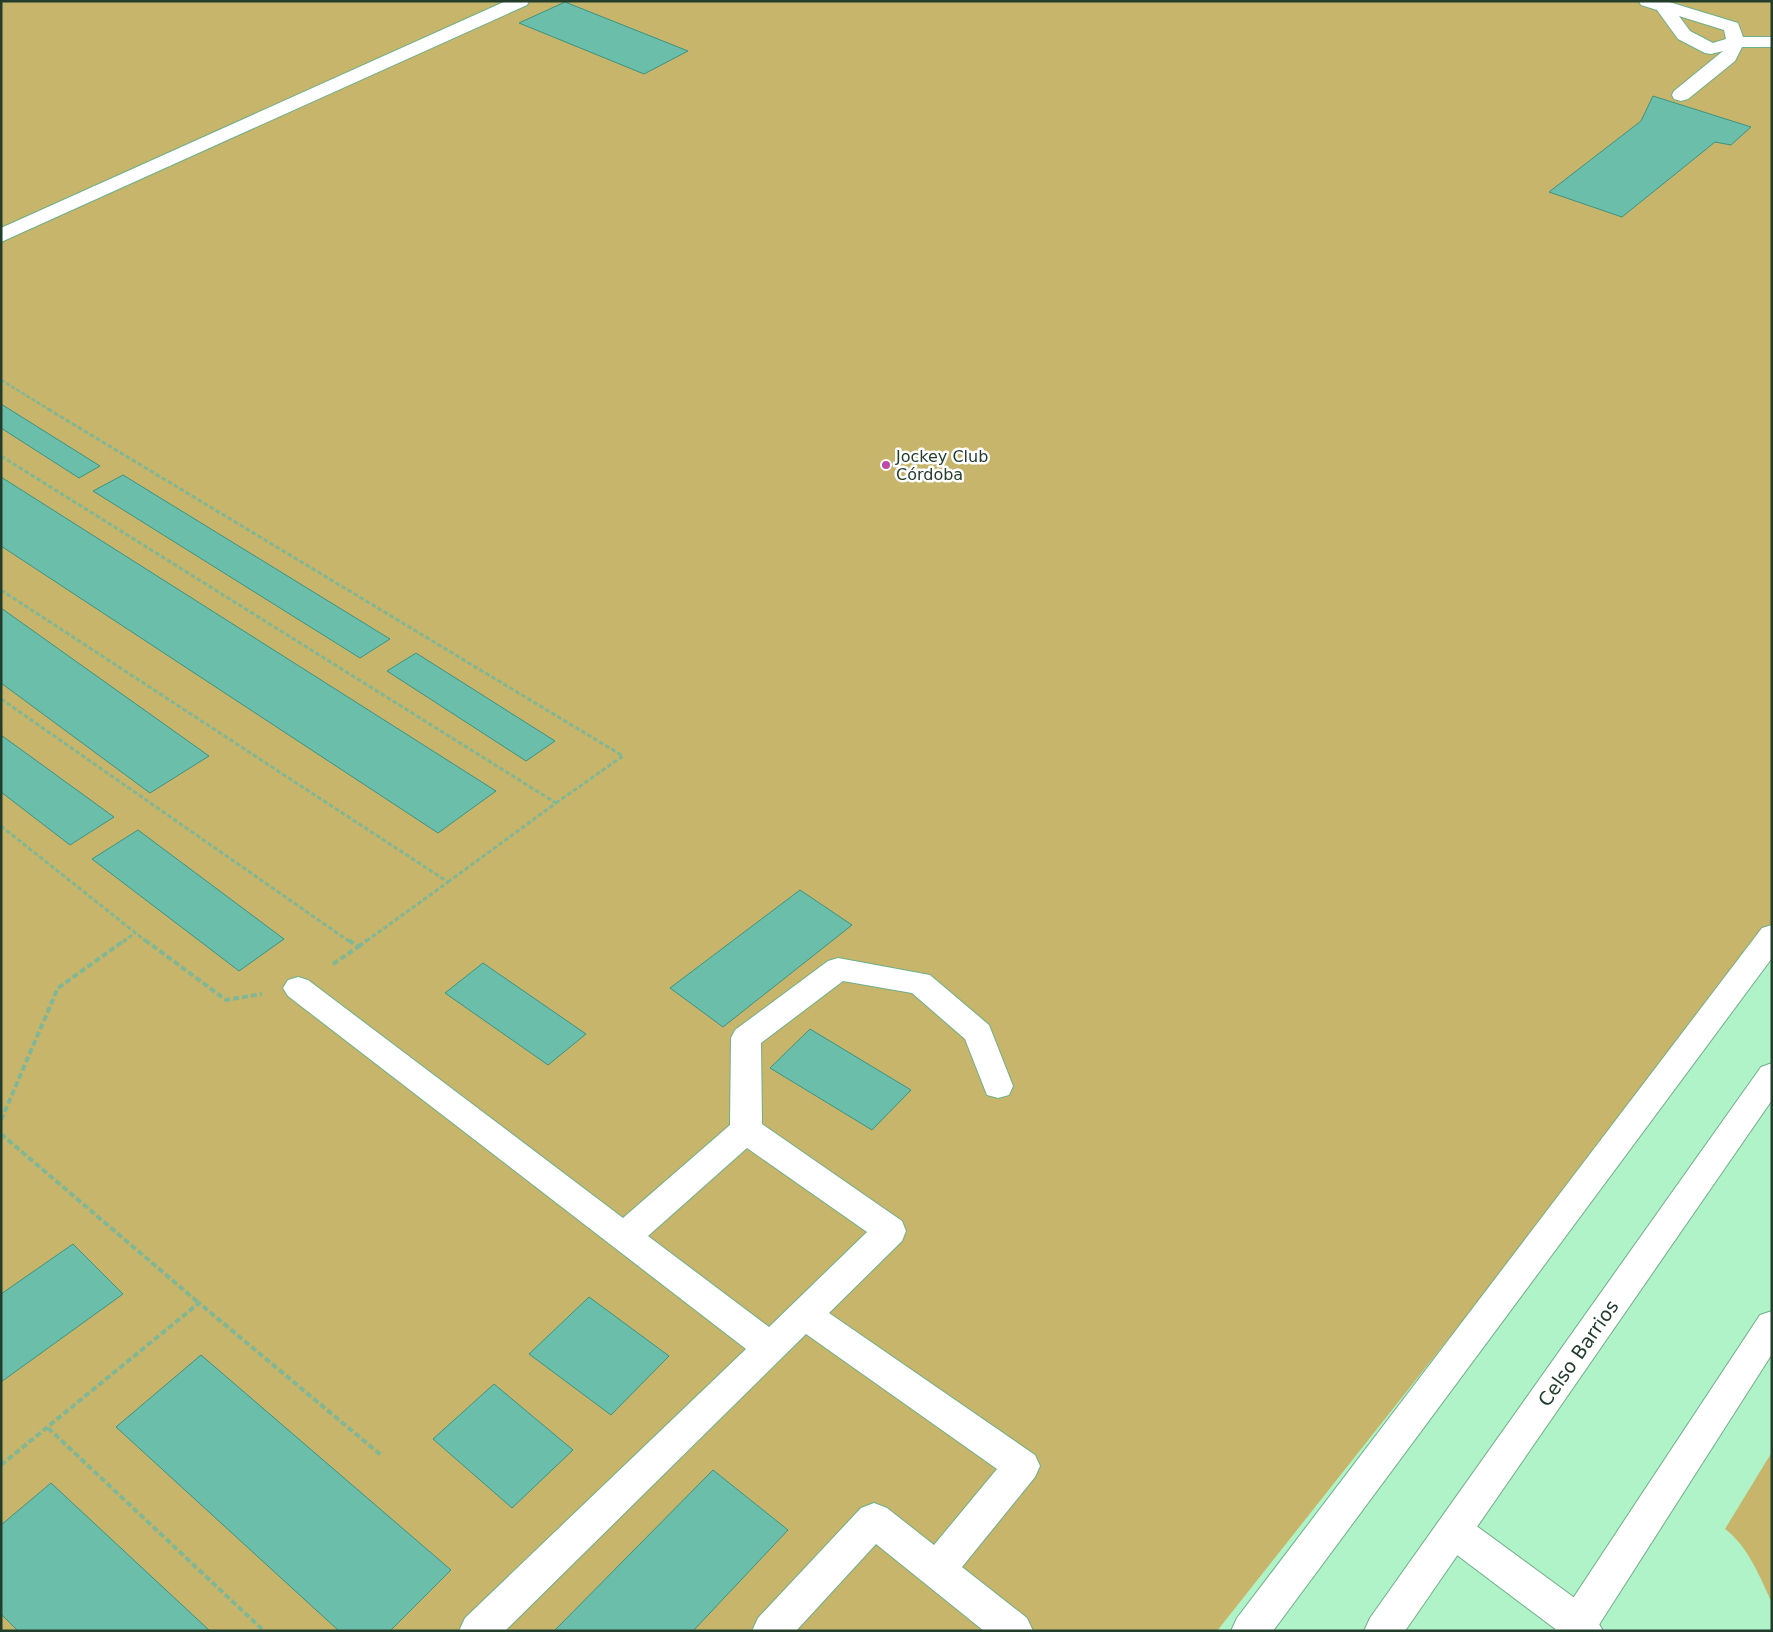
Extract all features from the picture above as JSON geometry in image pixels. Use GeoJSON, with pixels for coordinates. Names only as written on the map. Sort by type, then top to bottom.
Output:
{"type":"FeatureCollection","features":[{"type":"Feature","properties":{"kind":"street"},"geometry":{"type":"LineString","coordinates":[[1,236],[521,1]]}},
{"type":"Feature","properties":{"kind":"street"},"geometry":{"type":"LineString","coordinates":[[1655,4],[1684,36],[1712,49],[1736,42],[1772,42]]}},
{"type":"Feature","properties":{"kind":"street"},"geometry":{"type":"LineString","coordinates":[[1655,4],[1732,26],[1736,42],[1729,57],[1680,95]]}},
{"type":"Feature","properties":{"kind":"street"},"geometry":{"type":"LineString","coordinates":[[1250,1631],[1772,936]]}},
{"type":"Feature","properties":{"kind":"street"},"geometry":{"type":"LineString","coordinates":[[624,1237],[746,1130],[746,1038],[838,969],[920,983],[978,1033],[998,1086]]}},
{"type":"Feature","properties":{"kind":"street"},"geometry":{"type":"LineString","coordinates":[[298,988],[770,1348]]}},
{"type":"Feature","properties":{"kind":"street","name":"Celso Barrios"},"geometry":{"type":"LineString","coordinates":[[1383,1631],[1772,1075]]}},
{"type":"Feature","properties":{"kind":"street"},"geometry":{"type":"LineString","coordinates":[[478,1631],[890,1231],[746,1130]]}},
{"type":"Feature","properties":{"kind":"street"},"geometry":{"type":"LineString","coordinates":[[804,1314],[1022,1466],[936,1570]]}},
{"type":"Feature","properties":{"kind":"street"},"geometry":{"type":"LineString","coordinates":[[1454,1531],[1579,1628],[1772,1325]]}},
{"type":"Feature","properties":{"kind":"street"},"geometry":{"type":"LineString","coordinates":[[771,1631],[874,1520],[1014,1631]]}},
{"type":"Feature","properties":{"kind":"path"},"geometry":{"type":"LineString","coordinates":[[1,380],[623,756],[298,988],[226,1000],[135,933],[1,826]]}},
{"type":"Feature","properties":{"kind":"path"},"geometry":{"type":"LineString","coordinates":[[1,456],[556,803]]}},
{"type":"Feature","properties":{"kind":"path"},"geometry":{"type":"LineString","coordinates":[[1,590],[448,882]]}},
{"type":"Feature","properties":{"kind":"path"},"geometry":{"type":"LineString","coordinates":[[1,699],[358,947]]}},
{"type":"Feature","properties":{"kind":"path"},"geometry":{"type":"LineString","coordinates":[[1,1120],[58,988],[135,933]]}},
{"type":"Feature","properties":{"kind":"path"},"geometry":{"type":"LineString","coordinates":[[1,1134],[381,1455]]}},
{"type":"Feature","properties":{"kind":"path"},"geometry":{"type":"LineString","coordinates":[[1,1465],[199,1303]]}},
{"type":"Feature","properties":{"kind":"path"},"geometry":{"type":"LineString","coordinates":[[48,1428],[264,1631]]}},
{"type":"Feature","properties":{"kind":"shaded area","name":"Jockey Club Córdoba"},"geometry":{"type":"Polygon","coordinates":[[[1,1],[1772,1],[1772,930],[1217,1631],[1,1631],[1,1]]]}},
{"type":"Feature","properties":{"kind":"shaded area"},"geometry":{"type":"Polygon","coordinates":[[[1772,1452],[1772,1603],[1747,1553],[1725,1529],[1772,1452]]]}},
{"type":"Feature","properties":{"kind":"building"},"geometry":{"type":"Polygon","coordinates":[[[565,2],[688,51],[644,74],[519,23],[565,2]]]}},
{"type":"Feature","properties":{"kind":"building"},"geometry":{"type":"Polygon","coordinates":[[[1653,96],[1751,127],[1731,145],[1715,142],[1622,217],[1549,192],[1641,121],[1653,96]]]}},
{"type":"Feature","properties":{"kind":"building"},"geometry":{"type":"Polygon","coordinates":[[[1,404],[100,466],[79,478],[1,428],[1,404]]]}},
{"type":"Feature","properties":{"kind":"building"},"geometry":{"type":"Polygon","coordinates":[[[123,475],[390,639],[360,658],[93,491],[123,475]]]}},
{"type":"Feature","properties":{"kind":"building"},"geometry":{"type":"Polygon","coordinates":[[[1,477],[496,791],[438,833],[1,546],[1,477]]]}},
{"type":"Feature","properties":{"kind":"building"},"geometry":{"type":"Polygon","coordinates":[[[1,608],[209,756],[150,793],[1,683],[1,608]]]}},
{"type":"Feature","properties":{"kind":"building"},"geometry":{"type":"Polygon","coordinates":[[[416,653],[555,741],[526,761],[387,671],[416,653]]]}},
{"type":"Feature","properties":{"kind":"building"},"geometry":{"type":"Polygon","coordinates":[[[1,735],[114,817],[70,845],[1,792],[1,735]]]}},
{"type":"Feature","properties":{"kind":"building"},"geometry":{"type":"Polygon","coordinates":[[[138,830],[284,939],[239,971],[92,859],[138,830]]]}},
{"type":"Feature","properties":{"kind":"building"},"geometry":{"type":"Polygon","coordinates":[[[800,890],[852,925],[723,1027],[670,988],[800,890]]]}},
{"type":"Feature","properties":{"kind":"building"},"geometry":{"type":"Polygon","coordinates":[[[483,963],[586,1034],[548,1065],[445,993],[483,963]]]}},
{"type":"Feature","properties":{"kind":"building"},"geometry":{"type":"Polygon","coordinates":[[[810,1029],[911,1090],[872,1130],[770,1068],[810,1029]]]}},
{"type":"Feature","properties":{"kind":"building"},"geometry":{"type":"Polygon","coordinates":[[[73,1244],[123,1294],[1,1382],[1,1294],[73,1244]]]}},
{"type":"Feature","properties":{"kind":"building"},"geometry":{"type":"Polygon","coordinates":[[[589,1297],[669,1356],[611,1415],[529,1354],[589,1297]]]}},
{"type":"Feature","properties":{"kind":"building"},"geometry":{"type":"Polygon","coordinates":[[[201,1355],[451,1570],[390,1631],[339,1631],[116,1427],[201,1355]]]}},
{"type":"Feature","properties":{"kind":"building"},"geometry":{"type":"Polygon","coordinates":[[[494,1384],[573,1450],[512,1508],[433,1439],[494,1384]]]}},
{"type":"Feature","properties":{"kind":"building"},"geometry":{"type":"Polygon","coordinates":[[[713,1470],[788,1530],[693,1631],[554,1631],[713,1470]]]}},
{"type":"Feature","properties":{"kind":"building"},"geometry":{"type":"Polygon","coordinates":[[[51,1483],[210,1631],[18,1631],[1,1614],[1,1525],[51,1483]]]}},
{"type":"Feature","properties":{"kind":"place","name":"Jockey Club Córdoba"},"geometry":{"type":"Point","coordinates":[886,465]}}]}
